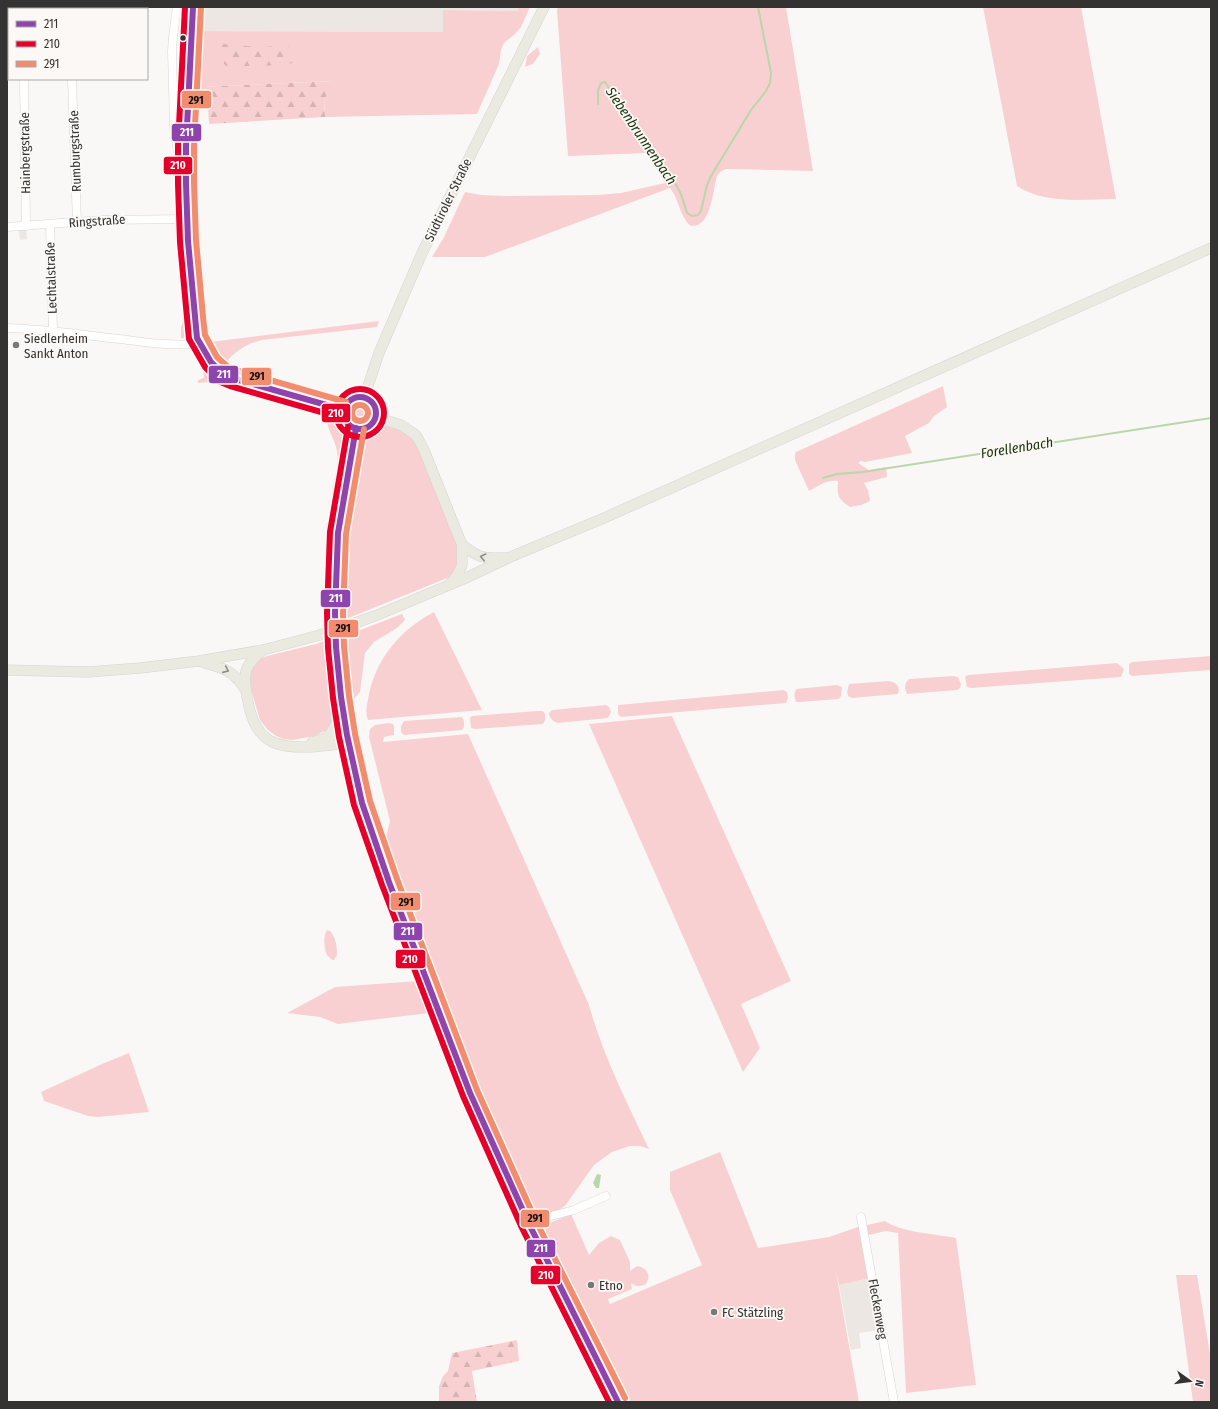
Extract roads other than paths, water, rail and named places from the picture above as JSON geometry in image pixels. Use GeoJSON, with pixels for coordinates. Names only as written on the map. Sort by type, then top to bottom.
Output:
{"type":"FeatureCollection","features":[{"type":"Feature","properties":{"kind":"main road","name":"Südtiroler Straße"},"geometry":{"type":"LineString","coordinates":[[364,398],[379,353],[422,253],[544,7]]}},
{"type":"Feature","properties":{"kind":"main road"},"geometry":{"type":"LineString","coordinates":[[7,670],[88,672],[199,661],[263,650],[320,635],[375,616],[610,515],[1211,248]]}},
{"type":"Feature","properties":{"kind":"main road"},"geometry":{"type":"LineString","coordinates":[[356,397],[364,398],[371,401],[373,404],[375,408],[375,417],[368,427],[360,429],[346,421],[344,417],[344,410],[348,402],[352,399],[356,397]]}},
{"type":"Feature","properties":{"kind":"main road"},"geometry":{"type":"LineString","coordinates":[[375,417],[401,425],[416,435],[424,450],[462,545],[462,565],[458,574],[449,585]]}},
{"type":"Feature","properties":{"kind":"main road"},"geometry":{"type":"LineString","coordinates":[[349,744],[341,698],[336,647],[335,613],[337,540],[342,501],[356,428]]}},
{"type":"Feature","properties":{"kind":"main road"},"geometry":{"type":"LineString","coordinates":[[462,545],[477,556],[485,558],[508,558]]}},
{"type":"Feature","properties":{"kind":"main road"},"geometry":{"type":"LineString","coordinates":[[245,690],[246,670],[263,650]]}},
{"type":"Feature","properties":{"kind":"main road"},"geometry":{"type":"LineString","coordinates":[[199,661],[225,668],[239,679],[245,690],[253,721],[266,739],[284,746],[299,747],[349,744]]}},
{"type":"Feature","properties":{"kind":"main road"},"geometry":{"type":"LineString","coordinates":[[299,747],[326,738],[332,733],[338,721],[341,698]]}},
{"type":"Feature","properties":{"kind":"main road"},"geometry":{"type":"LineString","coordinates":[[326,738],[349,744]]}},
{"type":"Feature","properties":{"kind":"street"},"geometry":{"type":"LineString","coordinates":[[177,7],[172,52],[174,127],[181,173],[186,184]]}},
{"type":"Feature","properties":{"kind":"street"},"geometry":{"type":"LineString","coordinates":[[193,7],[186,146],[186,184],[192,293],[197,338],[211,362],[223,374],[232,378],[344,410]]}},
{"type":"Feature","properties":{"kind":"street","name":"Hainbergstraße"},"geometry":{"type":"LineString","coordinates":[[24,80],[26,226]]}},
{"type":"Feature","properties":{"kind":"street","name":"Rumburgstraße"},"geometry":{"type":"LineString","coordinates":[[72,80],[77,223]]}},
{"type":"Feature","properties":{"kind":"street"},"geometry":{"type":"LineString","coordinates":[[177,146],[186,146]]}},
{"type":"Feature","properties":{"kind":"street","name":"Ringstraße"},"geometry":{"type":"LineString","coordinates":[[7,227],[77,223],[114,219],[187,219]]}},
{"type":"Feature","properties":{"kind":"street","name":"Lechtalstraße"},"geometry":{"type":"LineString","coordinates":[[50,225],[53,332]]}},
{"type":"Feature","properties":{"kind":"street"},"geometry":{"type":"LineString","coordinates":[[7,328],[153,343],[191,344],[197,338]]}},
{"type":"Feature","properties":{"kind":"street"},"geometry":{"type":"LineString","coordinates":[[349,744],[364,811],[419,962],[470,1093],[529,1224],[618,1402]]}},
{"type":"Feature","properties":{"kind":"street"},"geometry":{"type":"LineString","coordinates":[[529,1224],[574,1210],[606,1196]]}},
{"type":"Feature","properties":{"kind":"street","name":"Fleckenweg"},"geometry":{"type":"LineString","coordinates":[[861,1217],[894,1402]]}},
{"type":"Feature","properties":{"kind":"water"},"geometry":{"type":"Polygon","coordinates":[[[597,1174],[601,1175],[599,1188],[596,1188],[593,1183],[597,1174]]]}},
{"type":"Feature","properties":{"kind":"waterway","name":"Siebenbrunnenbach"},"geometry":{"type":"LineString","coordinates":[[598,104],[598,90],[601,83],[605,82],[674,181],[681,194],[687,213],[692,216],[698,215],[701,211],[707,185],[711,176],[751,110],[766,91],[770,83],[771,73],[758,7]]}},
{"type":"Feature","properties":{"kind":"waterway","name":"Forellenbach"},"geometry":{"type":"LineString","coordinates":[[823,478],[837,474],[863,472],[1211,418]]}},
{"type":"Feature","properties":{"kind":"place","name":"Siedlerheim Sankt Anton"},"geometry":{"type":"Point","coordinates":[16,345]}},
{"type":"Feature","properties":{"kind":"place","name":"Etno"},"geometry":{"type":"Point","coordinates":[591,1285]}},
{"type":"Feature","properties":{"kind":"place","name":"FC Stätzling"},"geometry":{"type":"Point","coordinates":[714,1312]}}]}
